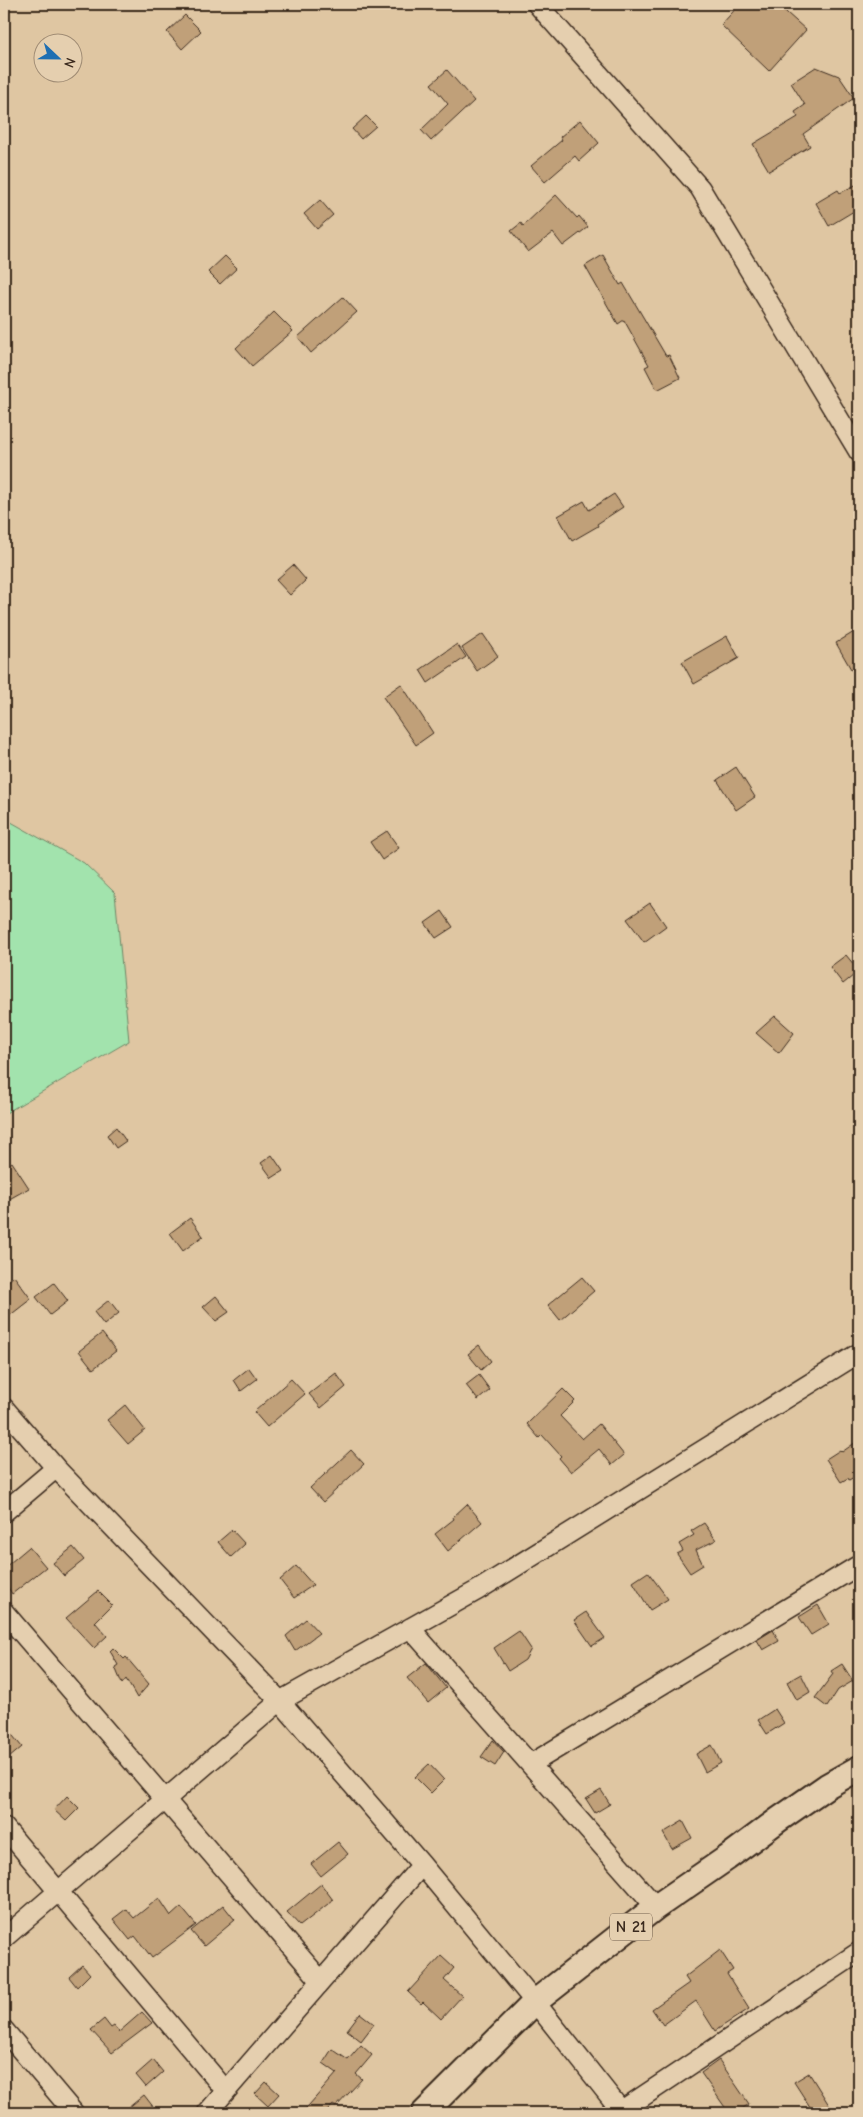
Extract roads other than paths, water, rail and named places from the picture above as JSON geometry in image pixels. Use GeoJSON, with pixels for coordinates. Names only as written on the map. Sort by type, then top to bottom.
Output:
{"type":"FeatureCollection","features":[{"type":"Feature","properties":{"kind":"main road","name":"N 21"},"geometry":{"type":"LineString","coordinates":[[424,2113],[535,2002],[656,1907],[778,1820],[859,1768]]}},
{"type":"Feature","properties":{"kind":"street"},"geometry":{"type":"LineString","coordinates":[[538,4],[700,188],[859,452]]}},
{"type":"Feature","properties":{"kind":"street"},"geometry":{"type":"LineString","coordinates":[[4,1938],[280,1701],[478,1590],[859,1353]]}},
{"type":"Feature","properties":{"kind":"street"},"geometry":{"type":"LineString","coordinates":[[4,1408],[56,1468],[280,1701],[422,1865],[535,2002],[621,2112],[859,1952]]}},
{"type":"Feature","properties":{"kind":"street"},"geometry":{"type":"LineString","coordinates":[[4,1512],[56,1468]]}},
{"type":"Feature","properties":{"kind":"street"},"geometry":{"type":"LineString","coordinates":[[531,1764],[859,1565]]}},
{"type":"Feature","properties":{"kind":"street"},"geometry":{"type":"LineString","coordinates":[[4,1612],[321,1981]]}},
{"type":"Feature","properties":{"kind":"street"},"geometry":{"type":"LineString","coordinates":[[410,1628],[656,1907]]}},
{"type":"Feature","properties":{"kind":"street"},"geometry":{"type":"LineString","coordinates":[[4,1827],[226,2091]]}},
{"type":"Feature","properties":{"kind":"street"},"geometry":{"type":"LineString","coordinates":[[207,2113],[422,1865]]}},
{"type":"Feature","properties":{"kind":"street"},"geometry":{"type":"LineString","coordinates":[[4,2030],[74,2113]]}}]}
